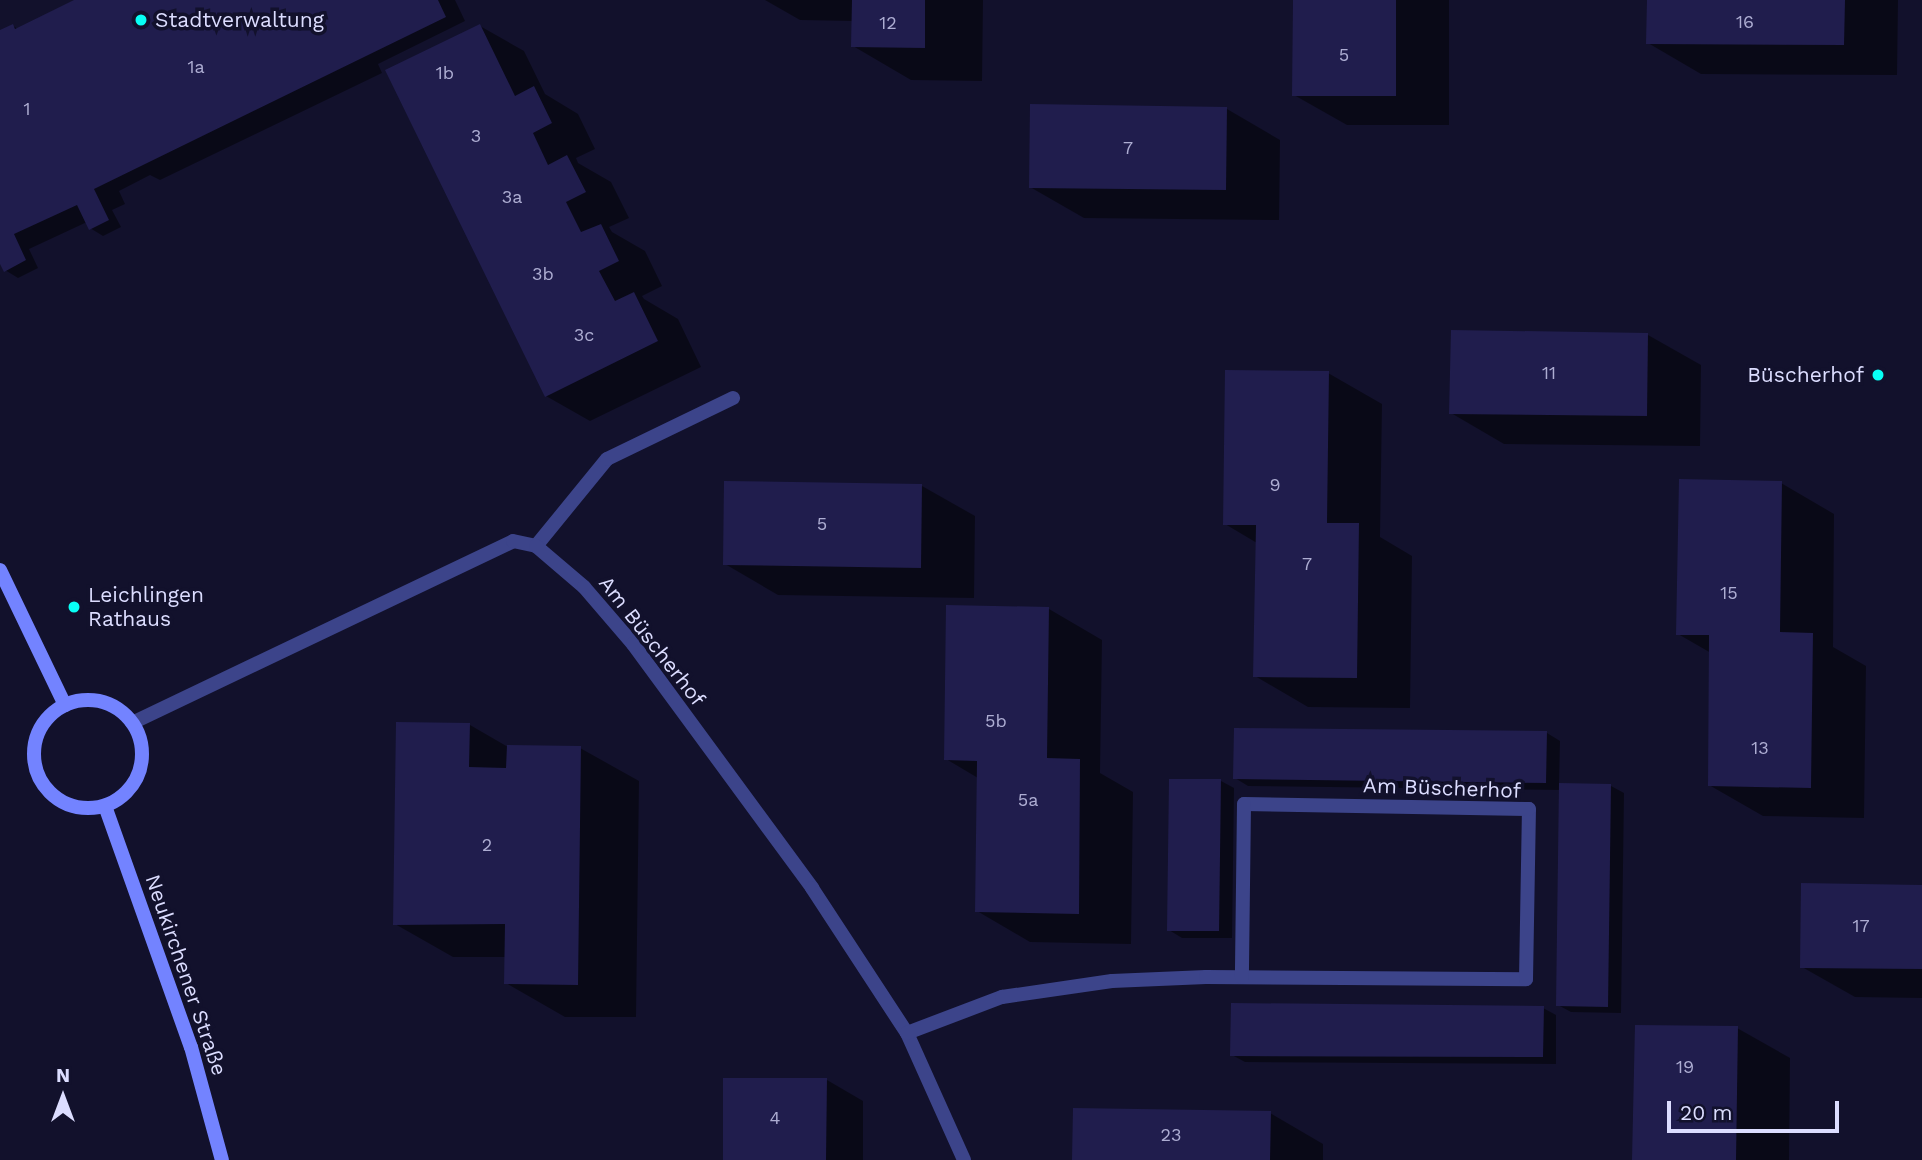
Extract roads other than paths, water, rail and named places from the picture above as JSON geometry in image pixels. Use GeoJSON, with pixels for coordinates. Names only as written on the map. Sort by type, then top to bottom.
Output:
{"type":"FeatureCollection","features":[{"type":"Feature","properties":{"kind":"main road"},"geometry":{"type":"LineString","coordinates":[[0,570],[65,705]]}},
{"type":"Feature","properties":{"kind":"main road"},"geometry":{"type":"LineString","coordinates":[[83,700],[102,702],[119,709],[132,723],[141,741],[139,771],[136,780],[123,796],[105,806],[87,809],[68,805],[52,796],[40,780],[34,762],[35,739],[46,718],[65,705],[83,700]]}},
{"type":"Feature","properties":{"kind":"main road","name":"Neukirchener Straße"},"geometry":{"type":"LineString","coordinates":[[105,806],[191,1047],[222,1160]]}},
{"type":"Feature","properties":{"kind":"street"},"geometry":{"type":"LineString","coordinates":[[132,723],[513,541],[536,546],[607,459],[733,398]]}},
{"type":"Feature","properties":{"kind":"street","name":"Am Büscherhof"},"geometry":{"type":"LineString","coordinates":[[536,546],[584,587],[633,645],[812,888],[907,1032],[964,1160]]}},
{"type":"Feature","properties":{"kind":"street","name":"Am Büscherhof"},"geometry":{"type":"LineString","coordinates":[[907,1032],[1002,997],[1112,981],[1242,977],[1526,979],[1529,809],[1244,804],[1242,977]]}},
{"type":"Feature","properties":{"kind":"place","name":"Stadtverwaltung"},"geometry":{"type":"Point","coordinates":[141,20]}},
{"type":"Feature","properties":{"kind":"place","name":"Büscherhof"},"geometry":{"type":"Point","coordinates":[1878,375]}},
{"type":"Feature","properties":{"kind":"place","name":"Leichlingen Rathaus"},"geometry":{"type":"Point","coordinates":[74,607]}}]}
